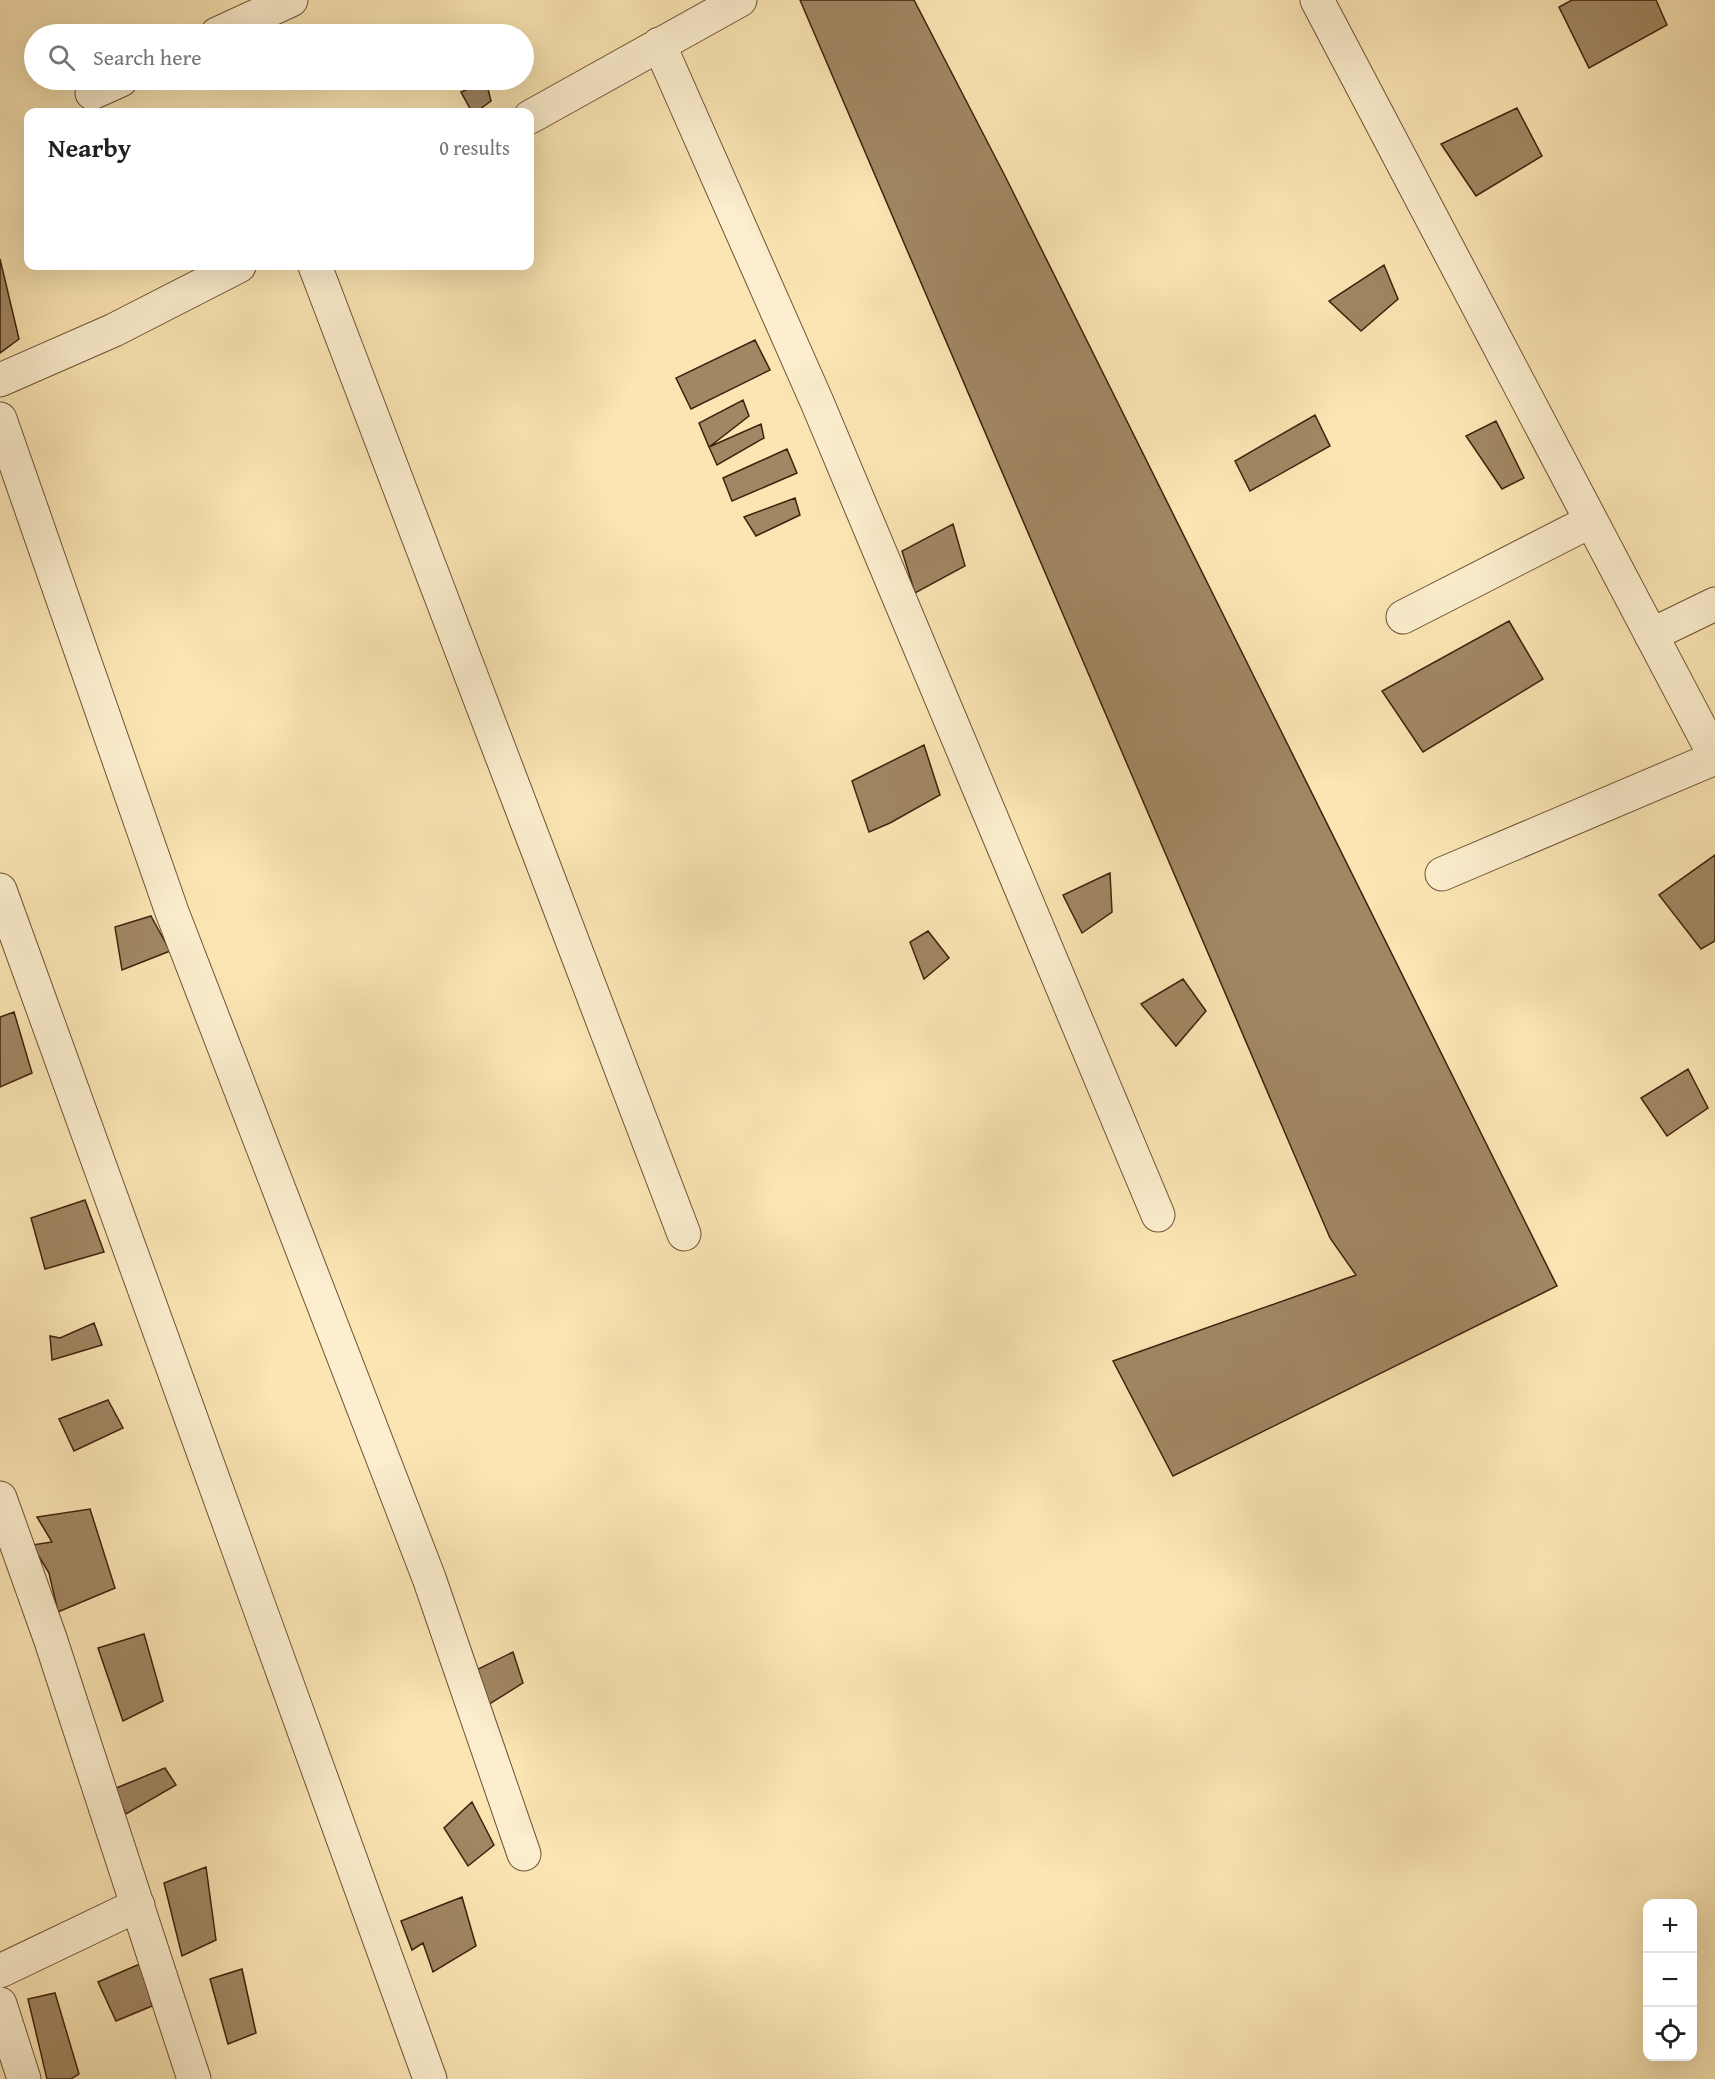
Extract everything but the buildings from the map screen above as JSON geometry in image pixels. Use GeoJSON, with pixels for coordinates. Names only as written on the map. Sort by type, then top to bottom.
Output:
{"type":"FeatureCollection","features":[{"type":"Feature","properties":{"kind":"street"},"geometry":{"type":"LineString","coordinates":[[239,24],[291,0]]}},
{"type":"Feature","properties":{"kind":"street"},"geometry":{"type":"LineString","coordinates":[[534,115],[740,0]]}},
{"type":"Feature","properties":{"kind":"street"},"geometry":{"type":"LineString","coordinates":[[1317,0],[1715,757],[1442,874]]}},
{"type":"Feature","properties":{"kind":"street"},"geometry":{"type":"LineString","coordinates":[[659,44],[817,402],[1158,1215]]}},
{"type":"Feature","properties":{"kind":"street"},"geometry":{"type":"LineString","coordinates":[[0,380],[114,330],[231,270]]}},
{"type":"Feature","properties":{"kind":"street"},"geometry":{"type":"LineString","coordinates":[[317,270],[684,1234]]}},
{"type":"Feature","properties":{"kind":"street"},"geometry":{"type":"LineString","coordinates":[[0,419],[172,912],[429,1578],[524,1854]]}},
{"type":"Feature","properties":{"kind":"street"},"geometry":{"type":"LineString","coordinates":[[1403,616],[1591,521]]}},
{"type":"Feature","properties":{"kind":"street"},"geometry":{"type":"LineString","coordinates":[[1651,635],[1715,604]]}},
{"type":"Feature","properties":{"kind":"street"},"geometry":{"type":"LineString","coordinates":[[0,890],[430,2079]]}},
{"type":"Feature","properties":{"kind":"street"},"geometry":{"type":"LineString","coordinates":[[0,1498],[50,1638],[194,2079]]}},
{"type":"Feature","properties":{"kind":"street"},"geometry":{"type":"LineString","coordinates":[[0,1971],[138,1905]]}},
{"type":"Feature","properties":{"kind":"street"},"geometry":{"type":"LineString","coordinates":[[0,2004],[24,2079]]}}]}
